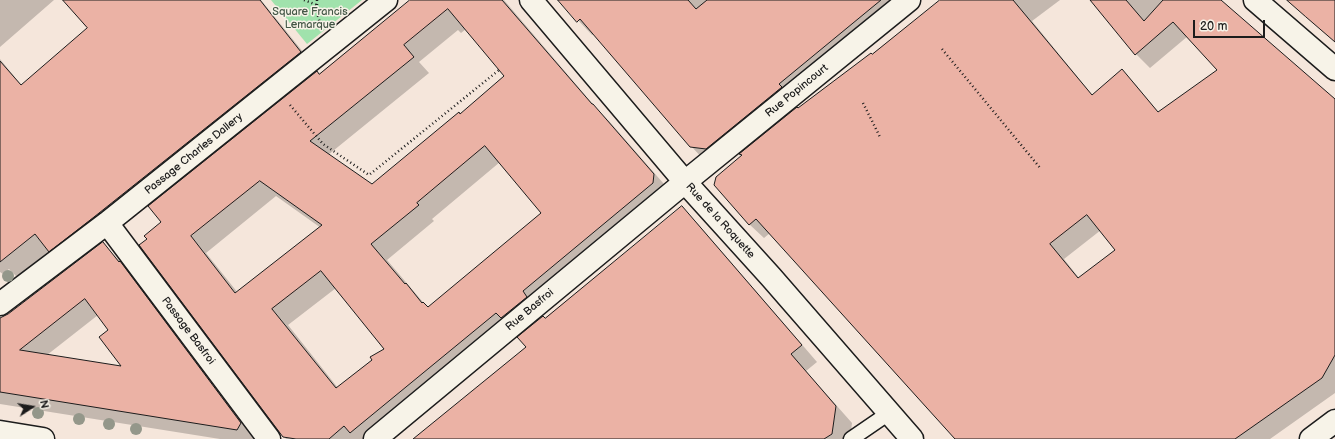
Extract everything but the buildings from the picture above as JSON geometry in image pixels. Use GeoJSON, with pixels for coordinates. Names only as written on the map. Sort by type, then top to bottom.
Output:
{"type":"FeatureCollection","features":[{"type":"Feature","properties":{"kind":"street","name":"Passage Charles Dallery"},"geometry":{"type":"LineString","coordinates":[[0,304],[107,223],[386,0]]}},
{"type":"Feature","properties":{"kind":"street","name":"Rue de la Roquette"},"geometry":{"type":"LineString","coordinates":[[531,0],[685,182],[912,439]]}},
{"type":"Feature","properties":{"kind":"street","name":"Rue Popincourt"},"geometry":{"type":"LineString","coordinates":[[685,182],[909,0]]}},
{"type":"Feature","properties":{"kind":"street"},"geometry":{"type":"LineString","coordinates":[[1255,0],[1335,70]]}},
{"type":"Feature","properties":{"kind":"street","name":"Rue Basfroi"},"geometry":{"type":"LineString","coordinates":[[375,439],[685,182]]}},
{"type":"Feature","properties":{"kind":"street","name":"Passage Basfroi"},"geometry":{"type":"LineString","coordinates":[[107,223],[269,439]]}},
{"type":"Feature","properties":{"kind":"street"},"geometry":{"type":"LineString","coordinates":[[1311,439],[1335,421]]}},
{"type":"Feature","properties":{"kind":"street"},"geometry":{"type":"LineString","coordinates":[[0,432],[43,439]]}},
{"type":"Feature","properties":{"kind":"lane"},"geometry":{"type":"LineString","coordinates":[[852,439],[889,413]]}},
{"type":"Feature","properties":{"kind":"path"},"geometry":{"type":"LineString","coordinates":[[304,0],[317,5]]}},
{"type":"Feature","properties":{"kind":"path"},"geometry":{"type":"LineString","coordinates":[[942,49],[1041,169]]}},
{"type":"Feature","properties":{"kind":"path"},"geometry":{"type":"LineString","coordinates":[[286,100],[323,144],[369,175],[499,70]]}},
{"type":"Feature","properties":{"kind":"path"},"geometry":{"type":"LineString","coordinates":[[863,103],[880,137]]}},
{"type":"Feature","properties":{"kind":"green space","name":"Square Francis Lemarque"},"geometry":{"type":"Polygon","coordinates":[[[271,0],[362,0],[307,44],[271,0]]]}}]}
